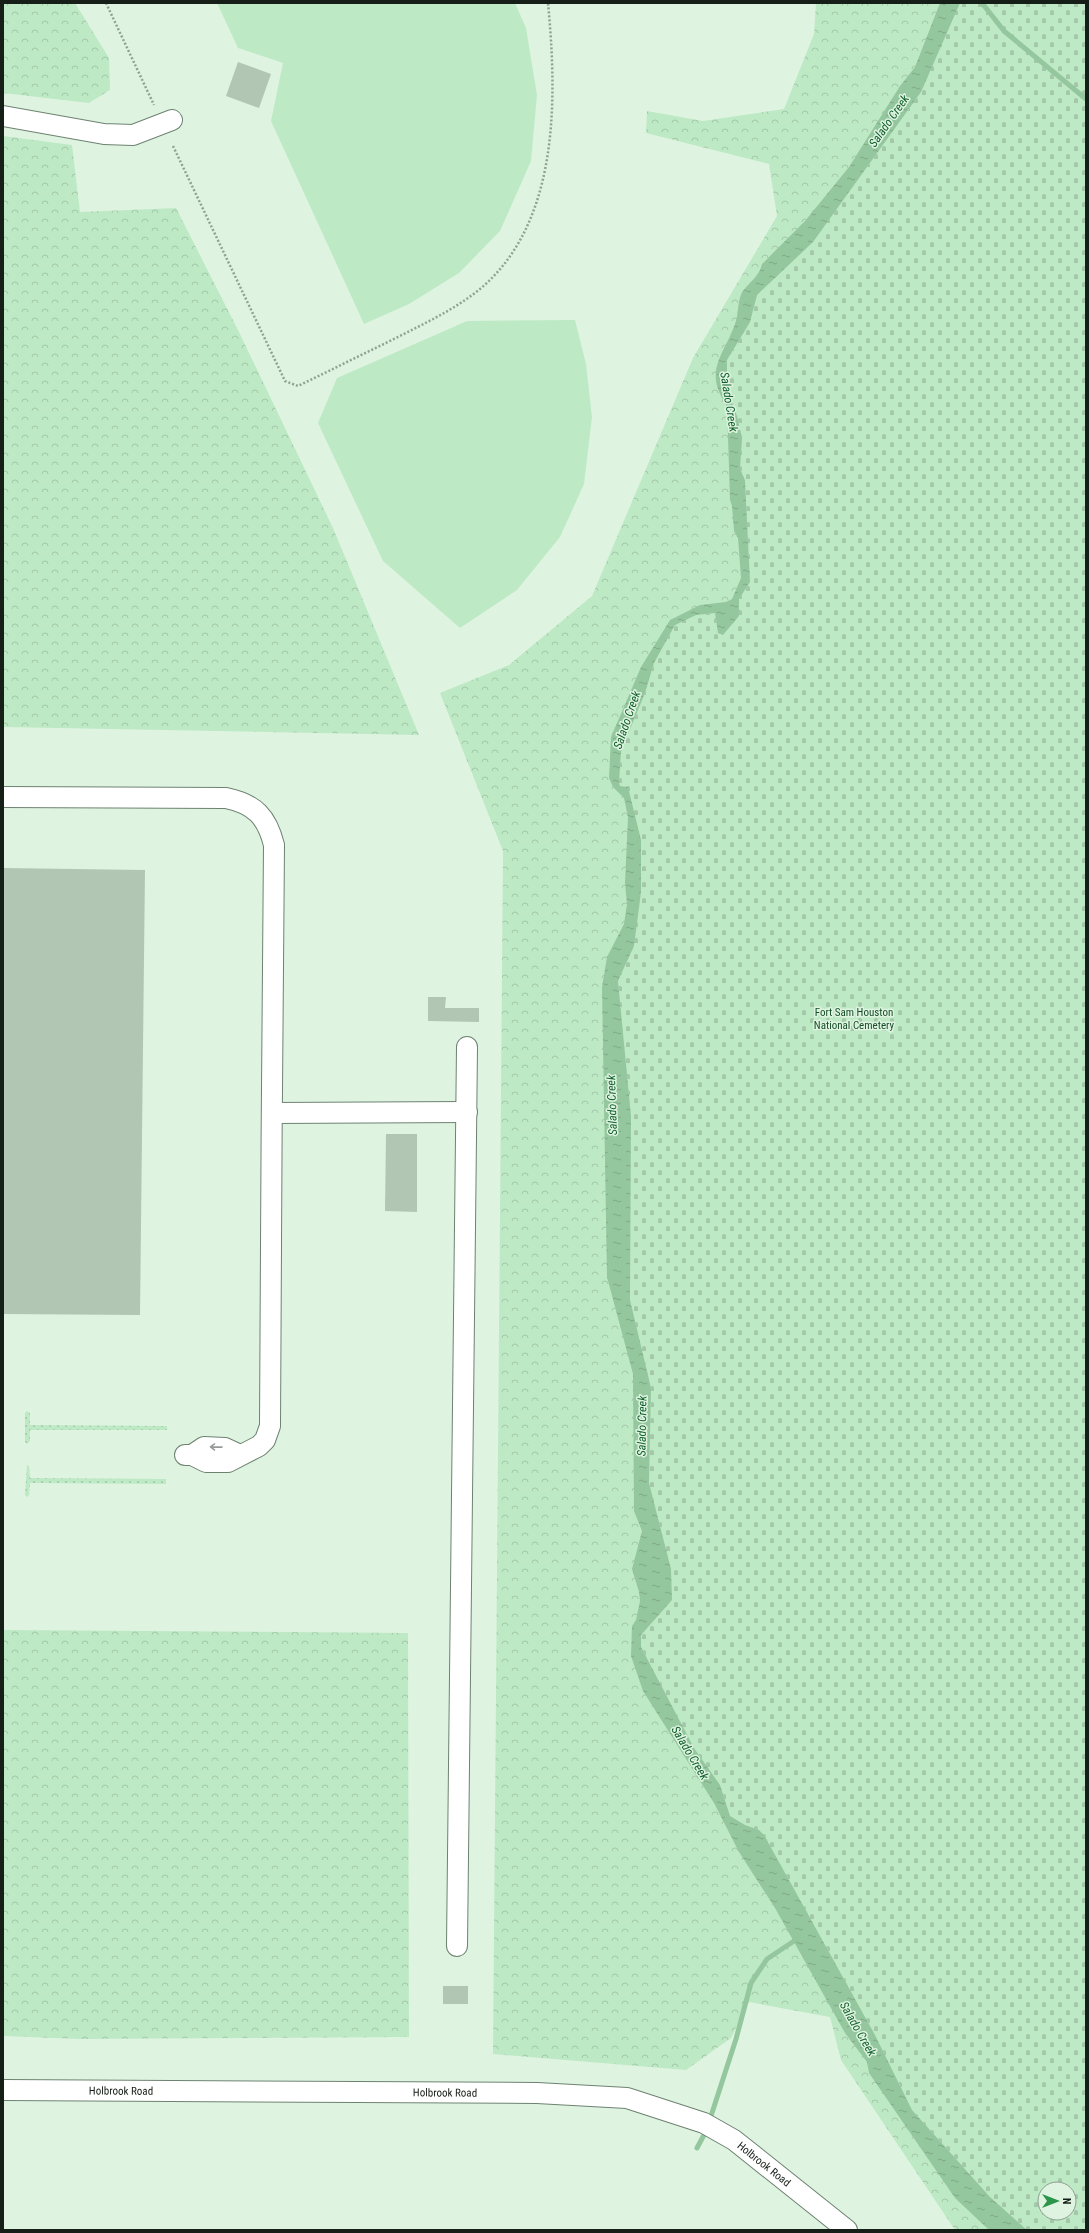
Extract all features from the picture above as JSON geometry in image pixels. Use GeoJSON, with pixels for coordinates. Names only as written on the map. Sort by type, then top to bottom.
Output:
{"type":"FeatureCollection","features":[{"type":"Feature","properties":{"kind":"street"},"geometry":{"type":"LineString","coordinates":[[3,116],[104,134],[133,134],[172,120]]}},
{"type":"Feature","properties":{"kind":"street"},"geometry":{"type":"LineString","coordinates":[[3,797],[226,798],[237,800],[251,808],[265,820],[270,830],[274,845],[273,1113],[270,1181],[270,1426],[265,1440],[259,1446],[247,1454],[240,1455],[228,1462],[206,1462],[188,1455]]}},
{"type":"Feature","properties":{"kind":"street"},"geometry":{"type":"LineString","coordinates":[[457,1946],[467,1047]]}},
{"type":"Feature","properties":{"kind":"street"},"geometry":{"type":"LineString","coordinates":[[273,1113],[467,1112]]}},
{"type":"Feature","properties":{"kind":"street","name":"Holbrook Road"},"geometry":{"type":"LineString","coordinates":[[3,2090],[537,2093],[627,2098],[704,2123],[734,2140],[847,2230]]}},
{"type":"Feature","properties":{"kind":"path"},"geometry":{"type":"LineString","coordinates":[[106,3],[154,105]]}},
{"type":"Feature","properties":{"kind":"path"},"geometry":{"type":"LineString","coordinates":[[173,146],[285,381],[298,386],[446,313],[480,288],[508,258],[530,218],[546,169],[552,116],[552,48],[548,3]]}},
{"type":"Feature","properties":{"kind":"green space"},"geometry":{"type":"Polygon","coordinates":[[[3,3],[75,3],[109,58],[110,90],[89,103],[3,93],[3,3]]]}},
{"type":"Feature","properties":{"kind":"green space"},"geometry":{"type":"Polygon","coordinates":[[[217,3],[515,3],[526,28],[537,95],[531,161],[500,231],[459,273],[409,304],[364,324],[271,121],[283,63],[238,48],[217,3]]]}},
{"type":"Feature","properties":{"kind":"green space","name":"Fort Sam Houston National Cemetery"},"geometry":{"type":"Polygon","coordinates":[[[816,3],[1086,3],[1086,2230],[955,2230],[841,2060],[830,2017],[749,2002],[731,2038],[686,2070],[493,2054],[503,851],[440,693],[509,665],[592,596],[693,358],[777,216],[769,164],[646,133],[647,111],[703,121],[784,109],[814,34],[816,3]]]}},
{"type":"Feature","properties":{"kind":"green space","name":"Fort Sam Houston National Cemetery"},"geometry":{"type":"Polygon","coordinates":[[[960,3],[1086,3],[1086,2230],[1027,2230],[990,2197],[912,2110],[875,2035],[764,1835],[759,1830],[745,1825],[730,1816],[720,1785],[694,1748],[641,1647],[641,1635],[672,1600],[671,1569],[649,1483],[651,1388],[630,1300],[631,1116],[618,981],[634,946],[641,840],[619,782],[621,751],[645,693],[654,663],[675,625],[696,615],[715,613],[718,633],[739,616],[739,599],[750,582],[745,480],[740,469],[742,438],[737,416],[727,389],[727,360],[750,322],[757,295],[813,242],[921,92],[960,3]]]}},
{"type":"Feature","properties":{"kind":"green space"},"geometry":{"type":"Polygon","coordinates":[[[3,136],[72,145],[80,212],[176,208],[238,330],[333,528],[419,735],[3,727],[3,136]]]}},
{"type":"Feature","properties":{"kind":"green space"},"geometry":{"type":"Polygon","coordinates":[[[575,320],[586,364],[592,417],[584,484],[560,537],[517,590],[460,628],[383,561],[318,423],[337,378],[467,321],[575,320]]]}},
{"type":"Feature","properties":{"kind":"green space"},"geometry":{"type":"Polygon","coordinates":[[[27,1411],[30,1413],[30,1425],[167,1426],[167,1430],[30,1430],[30,1441],[27,1444],[25,1442],[25,1413],[27,1411]]]}},
{"type":"Feature","properties":{"kind":"green space"},"geometry":{"type":"Polygon","coordinates":[[[27,1465],[29,1466],[30,1478],[166,1479],[166,1484],[30,1483],[29,1495],[27,1497],[25,1495],[27,1465]]]}},
{"type":"Feature","properties":{"kind":"green space"},"geometry":{"type":"Polygon","coordinates":[[[3,1630],[408,1633],[409,2037],[79,2039],[3,2036],[3,1630]]]}},
{"type":"Feature","properties":{"kind":"water","name":"Salado Creek"},"geometry":{"type":"Polygon","coordinates":[[[940,3],[960,3],[921,92],[813,242],[757,295],[750,322],[727,360],[727,389],[737,416],[742,438],[740,469],[745,480],[750,582],[739,599],[739,616],[723,635],[718,633],[715,613],[696,615],[675,625],[654,663],[645,693],[621,751],[619,782],[620,786],[628,787],[641,840],[641,892],[634,946],[618,981],[631,1116],[630,1300],[651,1388],[649,1483],[671,1569],[672,1600],[641,1635],[641,1647],[694,1748],[720,1785],[730,1816],[745,1825],[759,1830],[764,1835],[875,2035],[912,2110],[990,2197],[1027,2230],[989,2230],[955,2198],[869,2073],[867,2062],[845,2033],[775,1908],[739,1852],[714,1803],[643,1691],[631,1656],[632,1626],[636,1620],[640,1601],[639,1592],[632,1569],[642,1531],[634,1511],[633,1374],[607,1277],[602,987],[607,957],[624,924],[627,904],[625,883],[628,817],[624,798],[613,787],[609,778],[611,737],[641,667],[670,620],[700,605],[726,602],[732,599],[741,578],[738,538],[734,531],[732,506],[730,500],[727,406],[716,383],[716,373],[721,355],[735,324],[741,295],[757,276],[762,264],[805,221],[849,167],[900,86],[915,67],[940,3]]]}},
{"type":"Feature","properties":{"kind":"building"},"geometry":{"type":"Polygon","coordinates":[[[238,62],[271,74],[259,108],[226,96],[238,62]]]}},
{"type":"Feature","properties":{"kind":"building"},"geometry":{"type":"Polygon","coordinates":[[[3,868],[145,870],[140,1315],[3,1314],[3,868]]]}},
{"type":"Feature","properties":{"kind":"building"},"geometry":{"type":"Polygon","coordinates":[[[428,997],[446,997],[445,1008],[479,1008],[479,1022],[428,1021],[428,997]]]}},
{"type":"Feature","properties":{"kind":"building"},"geometry":{"type":"Polygon","coordinates":[[[386,1134],[417,1134],[417,1212],[385,1211],[386,1134]]]}},
{"type":"Feature","properties":{"kind":"building"},"geometry":{"type":"Polygon","coordinates":[[[443,1986],[468,1986],[468,2004],[443,2004],[443,1986]]]}},
{"type":"Feature","properties":{"kind":"waterway"},"geometry":{"type":"LineString","coordinates":[[982,3],[1004,31],[1086,99]]}},
{"type":"Feature","properties":{"kind":"waterway"},"geometry":{"type":"LineString","coordinates":[[711,2116],[736,2039],[751,1983],[767,1959],[800,1937]]}},
{"type":"Feature","properties":{"kind":"waterway"},"geometry":{"type":"LineString","coordinates":[[697,2148],[705,2133]]}}]}
